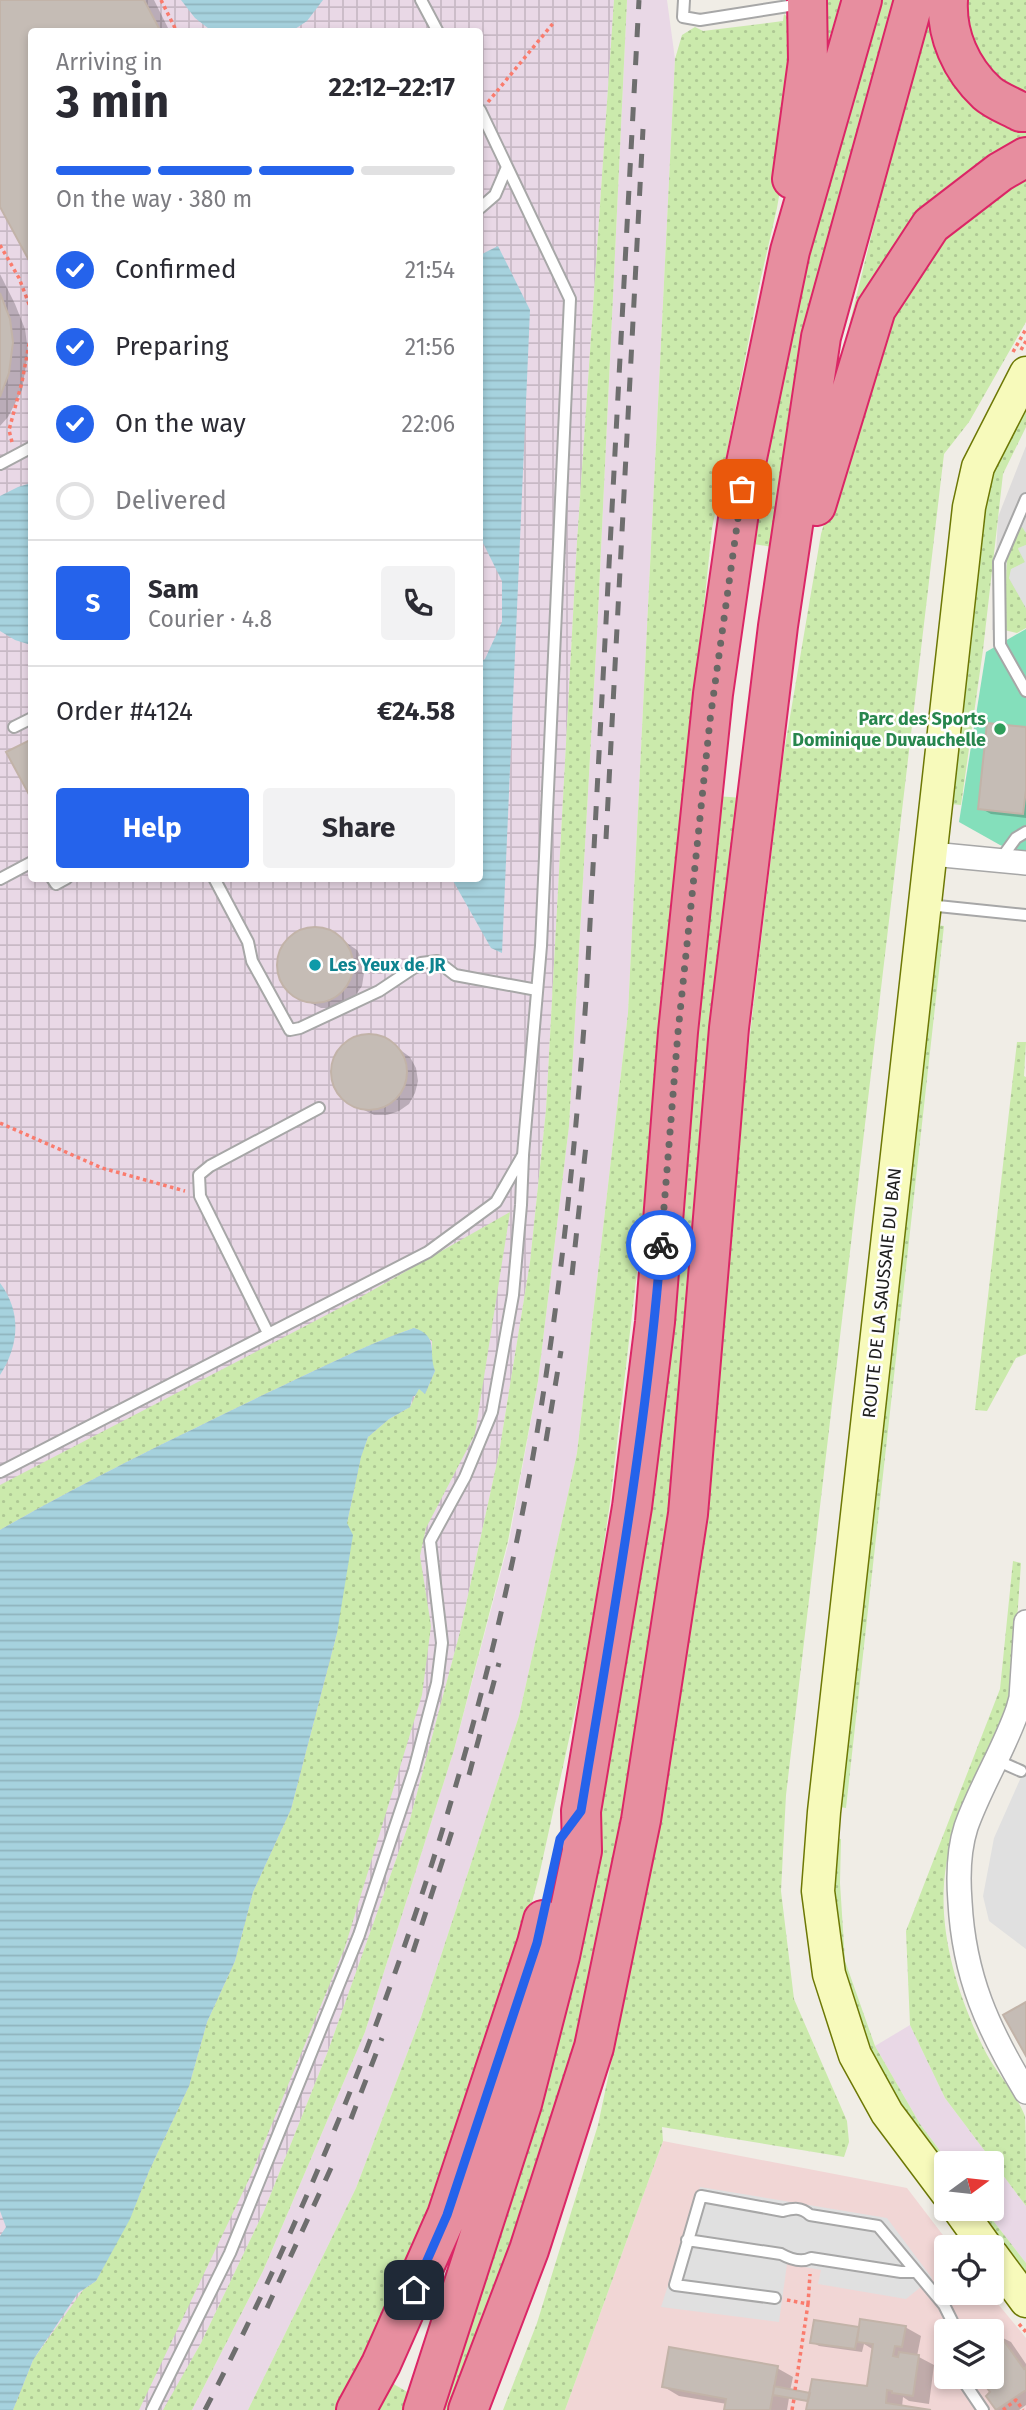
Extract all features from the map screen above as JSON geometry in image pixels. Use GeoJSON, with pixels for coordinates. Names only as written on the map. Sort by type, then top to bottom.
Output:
{"type":"FeatureCollection","features":[{"type":"Feature","properties":{"kind":"highway"},"geometry":{"type":"LineString","coordinates":[[423,2410],[522,2104],[560,1956],[582,1851],[581,1811],[632,1507],[655,1322],[678,1032],[713,694],[746,463],[790,251],[862,0]]}},
{"type":"Feature","properties":{"kind":"highway"},"geometry":{"type":"LineString","coordinates":[[468,2410],[528,2250],[594,2047],[641,1820],[688,1514],[729,1028],[778,626],[821,337],[914,0]]}},
{"type":"Feature","properties":{"kind":"highway"},"geometry":{"type":"LineString","coordinates":[[948,0],[947,20],[961,62],[988,94],[1020,112],[1026,112]]}},
{"type":"Feature","properties":{"kind":"highway"},"geometry":{"type":"LineString","coordinates":[[790,251],[788,214],[808,61],[807,2]]}},
{"type":"Feature","properties":{"kind":"highway"},"geometry":{"type":"LineString","coordinates":[[778,626],[793,603],[816,505],[876,309],[931,225],[1000,172],[1026,157]]}},
{"type":"Feature","properties":{"kind":"highway"},"geometry":{"type":"LineString","coordinates":[[356,2410],[381,2364],[447,2215],[537,1943],[560,1839],[581,1811]]}},
{"type":"Feature","properties":{"kind":"main road","name":"ROUTE DE LA SAUSSAIE DU BAN"},"geometry":{"type":"LineString","coordinates":[[934,2176],[887,2113],[855,2054],[829,1974],[818,1891],[824,1812],[969,507],[978,467],[1026,373]]}},
{"type":"Feature","properties":{"kind":"main road"},"geometry":{"type":"LineString","coordinates":[[1004,2271],[1026,2301]]}},
{"type":"Feature","properties":{"kind":"street"},"geometry":{"type":"LineString","coordinates":[[932,854],[1026,863]]}},
{"type":"Feature","properties":{"kind":"street"},"geometry":{"type":"LineString","coordinates":[[1026,1622],[1022,1711],[970,1817],[960,1853],[961,1923],[970,1973],[980,2005],[999,2047],[1026,2092]]}},
{"type":"Feature","properties":{"kind":"lane"},"geometry":{"type":"LineString","coordinates":[[421,0],[436,28]]}},
{"type":"Feature","properties":{"kind":"lane"},"geometry":{"type":"LineString","coordinates":[[684,0],[683,16],[700,20],[807,2]]}},
{"type":"Feature","properties":{"kind":"lane"},"geometry":{"type":"LineString","coordinates":[[152,2410],[230,2253],[359,1935],[414,1770],[437,1683],[442,1643],[430,1541],[465,1477],[492,1412],[513,1295],[537,990],[560,555],[570,299],[483,117]]}},
{"type":"Feature","properties":{"kind":"lane"},"geometry":{"type":"LineString","coordinates":[[483,205],[495,195],[507,167]]}},
{"type":"Feature","properties":{"kind":"lane"},"geometry":{"type":"LineString","coordinates":[[0,464],[28,449]]}},
{"type":"Feature","properties":{"kind":"lane"},"geometry":{"type":"LineString","coordinates":[[1026,499],[999,562],[1000,645],[1026,691]]}},
{"type":"Feature","properties":{"kind":"lane"},"geometry":{"type":"LineString","coordinates":[[14,727],[28,720]]}},
{"type":"Feature","properties":{"kind":"lane"},"geometry":{"type":"LineString","coordinates":[[1000,860],[1016,838],[1026,832]]}},
{"type":"Feature","properties":{"kind":"lane"},"geometry":{"type":"LineString","coordinates":[[0,879],[28,864]]}},
{"type":"Feature","properties":{"kind":"lane"},"geometry":{"type":"LineString","coordinates":[[216,882],[248,942],[252,961],[290,1030],[300,1028],[379,991],[421,963],[437,961],[455,975],[537,990]]}},
{"type":"Feature","properties":{"kind":"lane"},"geometry":{"type":"LineString","coordinates":[[926,905],[1026,915]]}},
{"type":"Feature","properties":{"kind":"lane"},"geometry":{"type":"LineString","coordinates":[[268,1333],[200,1196],[199,1175],[210,1166],[319,1108]]}},
{"type":"Feature","properties":{"kind":"lane"},"geometry":{"type":"LineString","coordinates":[[0,1472],[428,1252],[496,1202],[523,1155]]}},
{"type":"Feature","properties":{"kind":"lane"},"geometry":{"type":"LineString","coordinates":[[996,1760],[1021,1771]]}},
{"type":"Feature","properties":{"kind":"lane"},"geometry":{"type":"LineString","coordinates":[[775,2298],[675,2285],[701,2196],[783,2211],[794,2208],[804,2210],[810,2215],[878,2226],[944,2305],[951,2319]]}},
{"type":"Feature","properties":{"kind":"lane"},"geometry":{"type":"LineString","coordinates":[[687,2240],[781,2254],[805,2261],[811,2258],[915,2272]]}},
{"type":"Feature","properties":{"kind":"lane"},"geometry":{"type":"LineString","coordinates":[[969,2389],[984,2410]]}},
{"type":"Feature","properties":{"kind":"path"},"geometry":{"type":"LineString","coordinates":[[161,0],[175,28]]}},
{"type":"Feature","properties":{"kind":"path"},"geometry":{"type":"LineString","coordinates":[[483,107],[555,20]]}},
{"type":"Feature","properties":{"kind":"path"},"geometry":{"type":"LineString","coordinates":[[0,244],[19,278],[28,302]]}},
{"type":"Feature","properties":{"kind":"path"},"geometry":{"type":"LineString","coordinates":[[16,455],[9,430],[28,353]]}},
{"type":"Feature","properties":{"kind":"path"},"geometry":{"type":"LineString","coordinates":[[0,1123],[102,1168],[200,1196]]}},
{"type":"Feature","properties":{"kind":"path"},"geometry":{"type":"LineString","coordinates":[[795,2390],[808,2304],[811,2258]]}},
{"type":"Feature","properties":{"kind":"path"},"geometry":{"type":"LineString","coordinates":[[775,2298],[808,2304]]}},
{"type":"Feature","properties":{"kind":"path"},"geometry":{"type":"LineString","coordinates":[[792,2410],[794,2399]]}},
{"type":"Feature","properties":{"kind":"path"},"geometry":{"type":"LineString","coordinates":[[1003,2410],[1016,2400],[1023,2410]]}},
{"type":"Feature","properties":{"kind":"shaded area"},"geometry":{"type":"Polygon","coordinates":[[[0,0],[614,0],[577,542],[546,1110],[530,1262],[499,1453],[460,1632],[409,1823],[328,2051],[264,2211],[201,2343],[164,2410],[0,2410],[0,0]]]}},
{"type":"Feature","properties":{"kind":"shaded area"},"geometry":{"type":"Polygon","coordinates":[[[627,0],[667,0],[675,59],[628,1013],[577,1453],[519,1716],[421,2017],[356,2188],[248,2410],[192,2410],[263,2271],[365,2032],[454,1750],[509,1541],[538,1381],[569,1126],[597,634],[627,0]]]}},
{"type":"Feature","properties":{"kind":"shaded area"},"geometry":{"type":"Polygon","coordinates":[[[1026,446],[1026,624],[1015,630],[992,630],[998,517],[1026,446]]]}},
{"type":"Feature","properties":{"kind":"shaded area"},"geometry":{"type":"Polygon","coordinates":[[[1026,545],[1026,608],[1009,578],[1011,569],[1025,562],[1018,548],[1026,545]]]}},
{"type":"Feature","properties":{"kind":"shaded area"},"geometry":{"type":"Polygon","coordinates":[[[1026,1766],[1026,1949],[989,1921],[983,1896],[994,1838],[1026,1766]]]}},
{"type":"Feature","properties":{"kind":"shaded area"},"geometry":{"type":"Polygon","coordinates":[[[910,2025],[945,2098],[985,2151],[940,2151],[920,2124],[875,2046],[910,2025]]]}},
{"type":"Feature","properties":{"kind":"shaded area"},"geometry":{"type":"Polygon","coordinates":[[[663,2141],[907,2188],[943,2235],[934,2235],[934,2305],[999,2305],[1026,2338],[1026,2410],[565,2410],[663,2141]]]}},
{"type":"Feature","properties":{"kind":"shaded area"},"geometry":{"type":"Polygon","coordinates":[[[1004,2177],[1026,2206],[1026,2263],[993,2221],[1004,2221],[1004,2177]]]}},
{"type":"Feature","properties":{"kind":"shaded area"},"geometry":{"type":"Polygon","coordinates":[[[700,2187],[887,2218],[932,2278],[906,2299],[818,2284],[821,2270],[787,2264],[779,2322],[661,2307],[700,2187]]]}},
{"type":"Feature","properties":{"kind":"green space"},"geometry":{"type":"Polygon","coordinates":[[[614,0],[627,0],[597,634],[569,1126],[538,1381],[508,1541],[454,1750],[365,2032],[263,2271],[192,2410],[163,2410],[201,2343],[264,2211],[328,2051],[409,1823],[460,1632],[499,1453],[530,1262],[546,1110],[577,542],[614,0]]]}},
{"type":"Feature","properties":{"kind":"green space"},"geometry":{"type":"Polygon","coordinates":[[[821,0],[841,0],[822,62],[821,0]]]}},
{"type":"Feature","properties":{"kind":"green space"},"geometry":{"type":"Polygon","coordinates":[[[871,0],[903,0],[778,548],[748,543],[775,389],[871,0]]]}},
{"type":"Feature","properties":{"kind":"green space"},"geometry":{"type":"Polygon","coordinates":[[[958,0],[1026,0],[1026,99],[985,76],[958,0]]]}},
{"type":"Feature","properties":{"kind":"green space"},"geometry":{"type":"Polygon","coordinates":[[[928,7],[1026,123],[1026,146],[978,176],[854,347],[843,350],[928,7]]]}},
{"type":"Feature","properties":{"kind":"green space"},"geometry":{"type":"Polygon","coordinates":[[[784,14],[799,27],[798,85],[777,208],[712,529],[648,1178],[610,1503],[587,1657],[539,1876],[484,2082],[386,2323],[337,2410],[248,2410],[356,2188],[421,2017],[519,1716],[577,1453],[628,1013],[675,59],[682,35],[695,27],[703,31],[783,21],[784,14]]]}},
{"type":"Feature","properties":{"kind":"green space"},"geometry":{"type":"Polygon","coordinates":[[[1026,175],[1026,322],[969,422],[944,454],[786,1795],[781,1891],[794,1999],[847,2121],[849,2142],[844,2157],[662,2127],[663,2141],[565,2410],[503,2410],[537,2323],[598,2125],[667,1775],[782,764],[821,534],[878,338],[949,230],[1026,175]]]}},
{"type":"Feature","properties":{"kind":"green space"},"geometry":{"type":"Polygon","coordinates":[[[1026,403],[1026,427],[1003,474],[983,650],[961,805],[951,804],[977,525],[992,468],[1026,403]]]}},
{"type":"Feature","properties":{"kind":"green space"},"geometry":{"type":"Polygon","coordinates":[[[1022,527],[1026,533],[1026,545],[1018,549],[1025,562],[1009,578],[1026,608],[1026,628],[1017,633],[1004,630],[1007,558],[1022,527]]]}},
{"type":"Feature","properties":{"kind":"green space","name":"Parc des Sports Dominique Duvauchelle"},"geometry":{"type":"Polygon","coordinates":[[[1026,629],[1026,855],[1000,845],[959,822],[986,652],[1026,629]]]}},
{"type":"Feature","properties":{"kind":"green space"},"geometry":{"type":"Polygon","coordinates":[[[716,796],[743,798],[661,1635],[566,2094],[456,2410],[436,2410],[545,2069],[716,796]]]}},
{"type":"Feature","properties":{"kind":"green space"},"geometry":{"type":"Polygon","coordinates":[[[937,925],[944,926],[846,1808],[834,1806],[937,925]]]}},
{"type":"Feature","properties":{"kind":"green space"},"geometry":{"type":"Polygon","coordinates":[[[1017,1042],[1026,1042],[1026,1354],[1016,1358],[987,1411],[975,1410],[1017,1042]]]}},
{"type":"Feature","properties":{"kind":"green space"},"geometry":{"type":"Polygon","coordinates":[[[510,1212],[475,1434],[426,1528],[420,1556],[431,1626],[422,1695],[345,1947],[250,2177],[139,2410],[13,2410],[33,2360],[83,2290],[96,2281],[132,2213],[189,2086],[207,2022],[235,1961],[253,1892],[291,1809],[337,1633],[347,1523],[361,1456],[368,1437],[389,1419],[410,1407],[419,1388],[425,1394],[435,1371],[432,1363],[432,1341],[414,1328],[357,1351],[130,1460],[0,1530],[0,1485],[359,1298],[510,1212]]]}},
{"type":"Feature","properties":{"kind":"green space"},"geometry":{"type":"Polygon","coordinates":[[[1013,1561],[1021,1563],[1012,1693],[955,1831],[947,1858],[944,1913],[947,1941],[961,1995],[988,2056],[1025,2116],[1026,2206],[1004,2177],[1004,2151],[985,2151],[945,2098],[910,2025],[906,1931],[1000,1689],[1013,1561]]]}},
{"type":"Feature","properties":{"kind":"green space"},"geometry":{"type":"Polygon","coordinates":[[[831,1838],[841,1839],[840,1883],[845,1961],[875,2046],[920,2124],[940,2151],[934,2151],[934,2154],[879,2069],[863,2037],[838,1959],[831,1838]]]}},
{"type":"Feature","properties":{"kind":"green space"},"geometry":{"type":"Polygon","coordinates":[[[983,2221],[993,2221],[1026,2263],[1026,2278],[1004,2249],[1004,2235],[994,2235],[983,2221]]]}},
{"type":"Feature","properties":{"kind":"green space"},"geometry":{"type":"Polygon","coordinates":[[[390,2382],[411,2394],[405,2410],[374,2410],[390,2382]]]}},
{"type":"Feature","properties":{"kind":"water"},"geometry":{"type":"Polygon","coordinates":[[[181,0],[323,0],[307,21],[296,28],[208,28],[195,18],[181,0]]]}},
{"type":"Feature","properties":{"kind":"water"},"geometry":{"type":"Polygon","coordinates":[[[498,246],[530,310],[502,953],[491,948],[454,882],[483,882],[483,660],[502,622],[502,581],[483,543],[483,254],[498,246]]]}},
{"type":"Feature","properties":{"kind":"water"},"geometry":{"type":"Polygon","coordinates":[[[28,484],[28,644],[0,631],[0,496],[28,484]]]}},
{"type":"Feature","properties":{"kind":"water"},"geometry":{"type":"Polygon","coordinates":[[[0,1283],[12,1306],[15,1329],[11,1352],[0,1375],[0,1283]]]}},
{"type":"Feature","properties":{"kind":"water"},"geometry":{"type":"Polygon","coordinates":[[[414,1328],[422,1331],[430,1340],[435,1371],[425,1394],[419,1389],[413,1396],[410,1407],[389,1419],[368,1437],[361,1457],[347,1523],[353,1535],[337,1633],[291,1809],[253,1892],[235,1961],[207,2022],[189,2086],[130,2219],[96,2281],[78,2293],[33,2360],[13,2410],[0,2410],[0,2236],[6,2227],[0,2211],[0,1530],[196,1427],[338,1360],[414,1328]]]}},
{"type":"Feature","properties":{"kind":"building"},"geometry":{"type":"Polygon","coordinates":[[[0,0],[144,0],[159,28],[28,28],[28,259],[0,207],[0,0]]]}},
{"type":"Feature","properties":{"kind":"building"},"geometry":{"type":"Polygon","coordinates":[[[0,293],[10,319],[13,342],[9,373],[0,397],[0,293]]]}},
{"type":"Feature","properties":{"kind":"building"},"geometry":{"type":"Polygon","coordinates":[[[987,723],[1026,727],[1026,790],[1023,814],[978,809],[987,723]]]}},
{"type":"Feature","properties":{"kind":"building"},"geometry":{"type":"Polygon","coordinates":[[[28,741],[28,793],[6,752],[28,741]]]}},
{"type":"Feature","properties":{"kind":"building","name":"Les Yeux de JR"},"geometry":{"type":"Polygon","coordinates":[[[315,927],[329,930],[342,938],[350,951],[353,965],[350,979],[342,992],[329,1000],[315,1003],[301,1000],[288,992],[280,979],[277,965],[280,951],[288,938],[301,930],[315,927]]]}},
{"type":"Feature","properties":{"kind":"building"},"geometry":{"type":"Polygon","coordinates":[[[369,1034],[383,1037],[396,1045],[404,1058],[407,1072],[404,1086],[396,1099],[383,1107],[369,1110],[355,1107],[342,1099],[334,1086],[331,1072],[334,1058],[342,1045],[355,1037],[369,1034]]]}},
{"type":"Feature","properties":{"kind":"building"},"geometry":{"type":"Polygon","coordinates":[[[1026,2002],[1026,2056],[1003,2015],[1026,2002]]]}},
{"type":"Feature","properties":{"kind":"building"},"geometry":{"type":"Polygon","coordinates":[[[860,2319],[906,2326],[902,2347],[895,2346],[893,2356],[898,2357],[899,2352],[919,2355],[913,2396],[887,2390],[886,2403],[931,2410],[806,2410],[812,2379],[867,2386],[873,2344],[857,2342],[860,2319]]]}},
{"type":"Feature","properties":{"kind":"building"},"geometry":{"type":"Polygon","coordinates":[[[814,2320],[859,2327],[855,2349],[810,2343],[814,2320]]]}},
{"type":"Feature","properties":{"kind":"building"},"geometry":{"type":"Polygon","coordinates":[[[1004,2341],[1024,2369],[1026,2367],[1026,2390],[996,2410],[986,2396],[990,2392],[988,2389],[1004,2389],[1004,2341]]]}},
{"type":"Feature","properties":{"kind":"building"},"geometry":{"type":"Polygon","coordinates":[[[669,2347],[778,2366],[770,2410],[724,2410],[726,2399],[662,2387],[669,2347]]]}},
{"type":"Feature","properties":{"kind":"building"},"geometry":{"type":"Polygon","coordinates":[[[774,2386],[810,2393],[808,2401],[773,2395],[774,2386]]]}},
{"type":"Feature","properties":{"kind":"railway"},"geometry":{"type":"LineString","coordinates":[[205,2410],[261,2297],[312,2183],[404,1948],[478,1707],[532,1462],[565,1231],[586,999],[639,0]]}},
{"type":"Feature","properties":{"kind":"railway"},"geometry":{"type":"LineString","coordinates":[[606,839],[643,129]]}},
{"type":"Feature","properties":{"kind":"railway"},"geometry":{"type":"LineString","coordinates":[[572,1275],[587,1136]]}},
{"type":"Feature","properties":{"kind":"railway"},"geometry":{"type":"LineString","coordinates":[[546,1441],[561,1351]]}},
{"type":"Feature","properties":{"kind":"railway"},"geometry":{"type":"LineString","coordinates":[[469,1775],[499,1663]]}},
{"type":"Feature","properties":{"kind":"railway"},"geometry":{"type":"LineString","coordinates":[[413,1952],[454,1825]]}},
{"type":"Feature","properties":{"kind":"railway"},"geometry":{"type":"LineString","coordinates":[[351,2119],[382,2038]]}},
{"type":"Feature","properties":{"kind":"railway"},"geometry":{"type":"LineString","coordinates":[[267,2308],[331,2168]]}},
{"type":"Feature","properties":{"kind":"way so far"},"geometry":{"type":"LineString","coordinates":[[661,1245],[678,1032],[710,720],[742,489]]}},
{"type":"Feature","properties":{"kind":"place","name":"Parc des Sports Dominique Duvauchelle"},"geometry":{"type":"Point","coordinates":[1000,729]}},
{"type":"Feature","properties":{"kind":"place","name":"Les Yeux de JR"},"geometry":{"type":"Point","coordinates":[315,965]}},
{"type":"Feature","properties":{"kind":"route"},"geometry":{"type":"LineString","coordinates":[[414,2290],[447,2215],[537,1943],[560,1839],[581,1811],[632,1507],[655,1322],[661,1245]]}}]}
